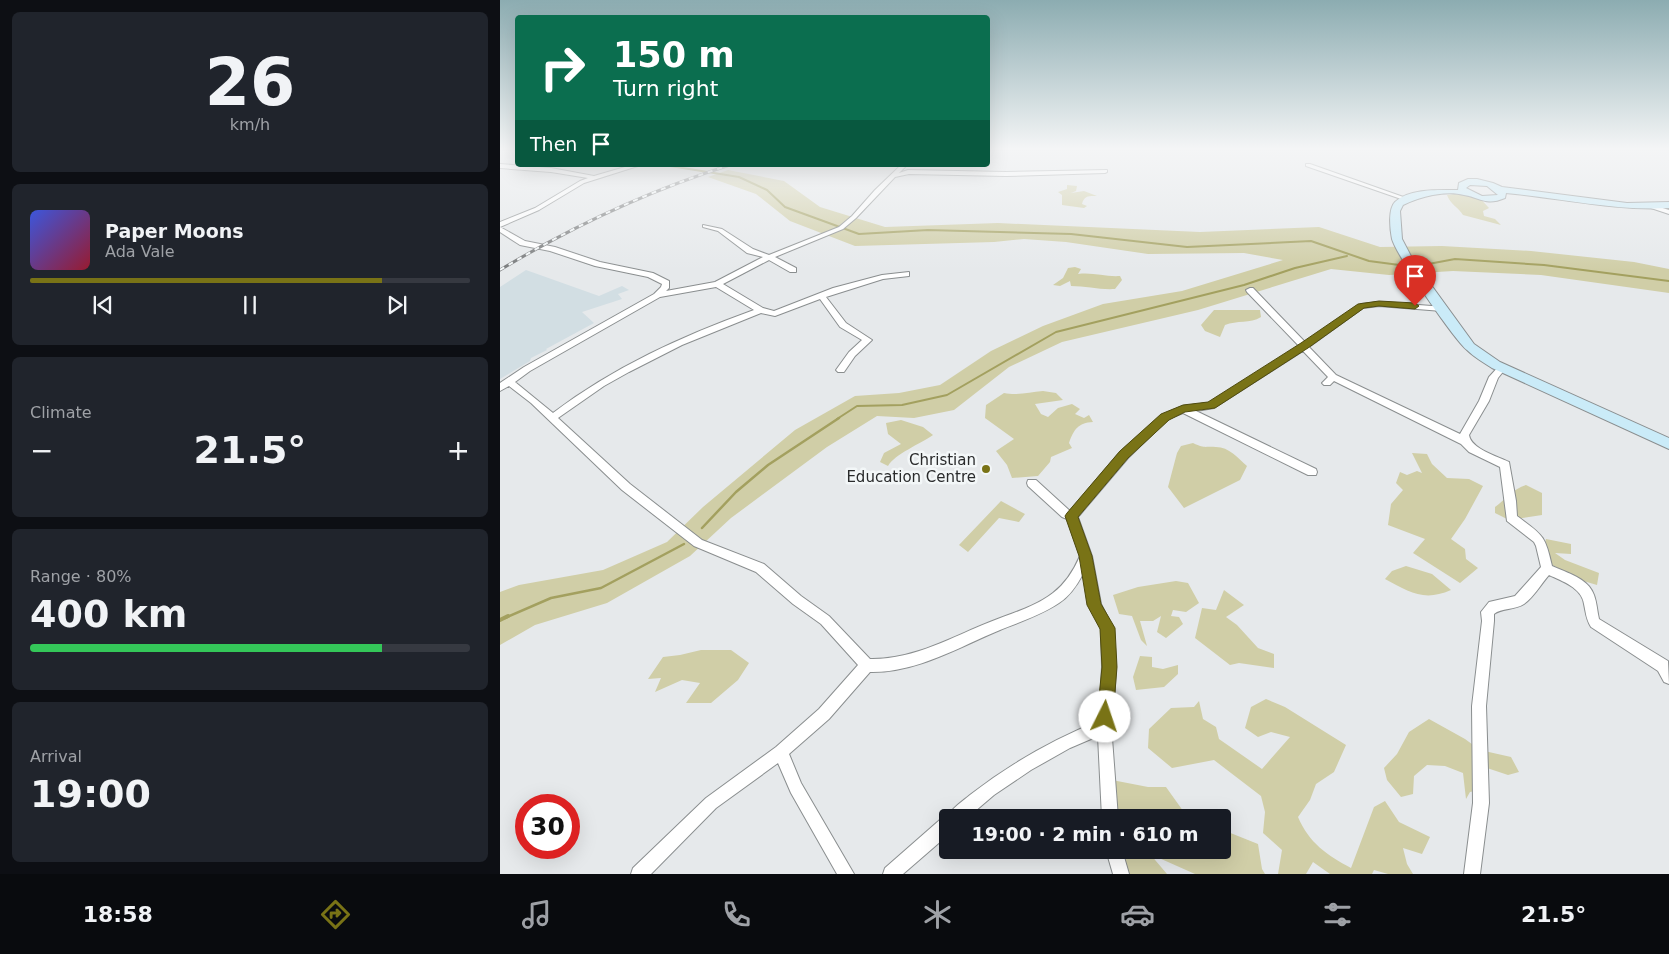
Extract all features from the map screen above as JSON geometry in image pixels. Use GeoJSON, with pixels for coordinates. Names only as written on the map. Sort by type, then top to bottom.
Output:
{"type":"FeatureCollection","features":[{"type":"Feature","properties":{"kind":"street"},"geometry":{"type":"LineString","coordinates":[[500,225],[537,209],[567,189]]}},
{"type":"Feature","properties":{"kind":"street"},"geometry":{"type":"LineString","coordinates":[[657,296],[717,284],[769,257],[814,240],[848,223],[880,189]]}},
{"type":"Feature","properties":{"kind":"street"},"geometry":{"type":"LineString","coordinates":[[1377,189],[1406,199]]}},
{"type":"Feature","properties":{"kind":"street"},"geometry":{"type":"LineString","coordinates":[[1669,212],[1653,207],[1501,190],[1502,196],[1487,199],[1465,192],[1422,193],[1399,203],[1395,211],[1397,239],[1408,260],[1470,347],[1502,368],[1603,412],[1669,444]]}},
{"type":"Feature","properties":{"kind":"street"},"geometry":{"type":"LineString","coordinates":[[1653,207],[1669,205]]}},
{"type":"Feature","properties":{"kind":"street"},"geometry":{"type":"LineString","coordinates":[[705,226],[720,230],[750,251],[769,257],[793,270]]}},
{"type":"Feature","properties":{"kind":"street"},"geometry":{"type":"LineString","coordinates":[[500,229],[523,243],[552,249],[598,264],[650,275],[666,283],[686,289]]}},
{"type":"Feature","properties":{"kind":"street"},"geometry":{"type":"LineString","coordinates":[[717,284],[760,310],[772,314],[781,313],[822,296],[882,277],[906,274]]}},
{"type":"Feature","properties":{"kind":"street"},"geometry":{"type":"LineString","coordinates":[[500,388],[657,296],[665,288],[666,283]]}},
{"type":"Feature","properties":{"kind":"street"},"geometry":{"type":"LineString","coordinates":[[1250,290],[1278,322],[1305,346],[1330,380],[1465,440],[1473,449],[1505,465],[1512,518],[1538,539],[1542,545],[1547,569]]}},
{"type":"Feature","properties":{"kind":"street"},"geometry":{"type":"LineString","coordinates":[[822,296],[846,327],[868,340],[852,354],[841,370]]}},
{"type":"Feature","properties":{"kind":"street"},"geometry":{"type":"LineString","coordinates":[[1072,516],[1124,454],[1165,417],[1183,409],[1211,406],[1305,346],[1362,306],[1379,304],[1442,309]]}},
{"type":"Feature","properties":{"kind":"street"},"geometry":{"type":"LineString","coordinates":[[552,418],[603,381],[670,347],[760,310]]}},
{"type":"Feature","properties":{"kind":"street"},"geometry":{"type":"LineString","coordinates":[[1465,440],[1464,435],[1484,401],[1494,377],[1502,368]]}},
{"type":"Feature","properties":{"kind":"street"},"geometry":{"type":"LineString","coordinates":[[509,382],[552,418],[610,474],[698,544],[760,568],[825,620],[867,665],[876,667],[905,660],[951,644],[1054,600],[1072,579],[1086,556]]}},
{"type":"Feature","properties":{"kind":"street"},"geometry":{"type":"LineString","coordinates":[[1183,409],[1312,472]]}},
{"type":"Feature","properties":{"kind":"street"},"geometry":{"type":"LineString","coordinates":[[1032,483],[1066,514],[1072,516]]}},
{"type":"Feature","properties":{"kind":"street"},"geometry":{"type":"LineString","coordinates":[[1072,516],[1086,556],[1091,594],[1107,628],[1109,667],[1105,726],[1110,809]]}},
{"type":"Feature","properties":{"kind":"street"},"geometry":{"type":"LineString","coordinates":[[1547,569],[1583,588],[1590,598],[1592,620],[1646,654],[1662,666],[1669,677]]}},
{"type":"Feature","properties":{"kind":"street"},"geometry":{"type":"LineString","coordinates":[[1472,874],[1481,803],[1479,706],[1488,621],[1487,612],[1493,606],[1513,605],[1521,601],[1531,586],[1547,569]]}},
{"type":"Feature","properties":{"kind":"street"},"geometry":{"type":"LineString","coordinates":[[639,874],[711,803],[781,752],[824,714],[867,665]]}},
{"type":"Feature","properties":{"kind":"street"},"geometry":{"type":"LineString","coordinates":[[967,809],[1020,771],[1070,740],[1105,726]]}},
{"type":"Feature","properties":{"kind":"street"},"geometry":{"type":"LineString","coordinates":[[781,752],[796,788],[846,874]]}},
{"type":"Feature","properties":{"kind":"street"},"geometry":{"type":"LineString","coordinates":[[891,874],[939,832]]}},
{"type":"Feature","properties":{"kind":"street"},"geometry":{"type":"LineString","coordinates":[[1117,859],[1121,874]]}},
{"type":"Feature","properties":{"kind":"shaded area"},"geometry":{"type":"Polygon","coordinates":[[[741,189],[795,189],[820,207],[885,227],[998,223],[1200,232],[1319,227],[1380,247],[1442,246],[1531,251],[1634,262],[1669,269],[1669,293],[1541,275],[1453,271],[1389,275],[1331,269],[1198,310],[1062,342],[1009,367],[954,410],[914,418],[877,416],[827,447],[731,518],[690,556],[607,603],[535,625],[500,645],[500,592],[519,585],[603,570],[667,542],[703,507],[795,430],[855,396],[899,393],[940,385],[991,351],[1043,326],[1103,304],[1182,291],[1283,260],[1244,253],[1148,254],[1066,242],[1024,239],[994,242],[855,246],[790,221],[756,194],[741,189]]]}},
{"type":"Feature","properties":{"kind":"shaded area"},"geometry":{"type":"Polygon","coordinates":[[[1076,189],[1071,193],[1084,191],[1097,196],[1084,199],[1082,204],[1087,206],[1084,208],[1062,205],[1062,195],[1058,192],[1076,189]]]}},
{"type":"Feature","properties":{"kind":"shaded area"},"geometry":{"type":"Polygon","coordinates":[[[1447,195],[1477,195],[1489,208],[1483,211],[1484,216],[1495,219],[1501,225],[1463,215],[1447,195]]]}},
{"type":"Feature","properties":{"kind":"shaded area"},"geometry":{"type":"Polygon","coordinates":[[[1075,267],[1081,269],[1078,274],[1120,276],[1122,280],[1115,289],[1071,286],[1070,281],[1060,286],[1053,285],[1063,278],[1068,268],[1075,267]]]}},
{"type":"Feature","properties":{"kind":"shaded area"},"geometry":{"type":"Polygon","coordinates":[[[526,270],[599,296],[622,286],[629,290],[618,294],[622,299],[582,312],[594,323],[546,349],[500,379],[500,287],[526,270]]]}},
{"type":"Feature","properties":{"kind":"shaded area"},"geometry":{"type":"Polygon","coordinates":[[[1214,310],[1260,310],[1261,317],[1225,325],[1220,337],[1205,331],[1201,325],[1214,310]]]}},
{"type":"Feature","properties":{"kind":"shaded area"},"geometry":{"type":"Polygon","coordinates":[[[1043,391],[1056,393],[1063,400],[1035,404],[1041,414],[1048,417],[1058,408],[1072,404],[1080,409],[1075,414],[1084,418],[1089,415],[1093,422],[1080,425],[1069,443],[1072,448],[1051,457],[1050,462],[1038,476],[1012,478],[1007,465],[996,451],[1014,439],[985,418],[986,405],[1004,393],[1019,394],[1043,391]]]}},
{"type":"Feature","properties":{"kind":"shaded area"},"geometry":{"type":"Polygon","coordinates":[[[901,420],[923,427],[933,435],[902,453],[888,466],[880,462],[884,453],[901,444],[888,434],[886,423],[901,420]]]}},
{"type":"Feature","properties":{"kind":"shaded area"},"geometry":{"type":"Polygon","coordinates":[[[1193,443],[1203,447],[1221,447],[1247,466],[1240,480],[1184,508],[1168,487],[1177,453],[1181,446],[1193,443]]]}},
{"type":"Feature","properties":{"kind":"shaded area"},"geometry":{"type":"Polygon","coordinates":[[[1412,453],[1427,454],[1432,464],[1447,478],[1469,479],[1483,486],[1465,519],[1451,539],[1465,549],[1466,559],[1478,568],[1460,583],[1413,553],[1425,539],[1388,525],[1391,504],[1403,490],[1396,483],[1400,472],[1407,475],[1417,471],[1422,473],[1412,453]]]}},
{"type":"Feature","properties":{"kind":"shaded area"},"geometry":{"type":"Polygon","coordinates":[[[1526,485],[1542,493],[1542,515],[1509,520],[1495,513],[1495,507],[1513,492],[1526,485]]]}},
{"type":"Feature","properties":{"kind":"shaded area"},"geometry":{"type":"Polygon","coordinates":[[[1001,501],[1025,514],[1019,522],[999,518],[968,552],[959,545],[1001,501]]]}},
{"type":"Feature","properties":{"kind":"shaded area"},"geometry":{"type":"Polygon","coordinates":[[[1546,539],[1571,544],[1571,554],[1555,553],[1565,560],[1599,573],[1597,585],[1580,580],[1541,559],[1546,539]]]}},
{"type":"Feature","properties":{"kind":"shaded area"},"geometry":{"type":"Polygon","coordinates":[[[1406,566],[1432,574],[1451,590],[1433,595],[1417,594],[1385,579],[1392,571],[1406,566]]]}},
{"type":"Feature","properties":{"kind":"shaded area"},"geometry":{"type":"Polygon","coordinates":[[[1176,581],[1188,583],[1199,603],[1186,612],[1173,610],[1171,616],[1179,617],[1183,624],[1166,638],[1157,632],[1161,616],[1153,621],[1140,621],[1147,646],[1141,640],[1132,616],[1119,614],[1113,595],[1138,587],[1176,581]]]}},
{"type":"Feature","properties":{"kind":"shaded area"},"geometry":{"type":"Polygon","coordinates":[[[1224,590],[1244,605],[1226,617],[1237,625],[1258,648],[1274,654],[1274,668],[1239,663],[1230,665],[1195,638],[1202,608],[1216,610],[1224,590]]]}},
{"type":"Feature","properties":{"kind":"shaded area"},"geometry":{"type":"Polygon","coordinates":[[[701,650],[731,650],[749,663],[738,680],[711,703],[686,703],[700,683],[682,680],[655,692],[661,678],[648,679],[663,657],[701,650]]]}},
{"type":"Feature","properties":{"kind":"shaded area"},"geometry":{"type":"Polygon","coordinates":[[[1140,656],[1152,657],[1152,667],[1163,669],[1178,665],[1178,674],[1164,687],[1136,690],[1133,677],[1140,656]]]}},
{"type":"Feature","properties":{"kind":"shaded area"},"geometry":{"type":"Polygon","coordinates":[[[1266,699],[1285,707],[1346,745],[1334,772],[1316,784],[1310,800],[1298,817],[1313,841],[1334,858],[1351,868],[1374,807],[1385,801],[1399,822],[1430,837],[1422,854],[1403,848],[1407,864],[1413,874],[1388,874],[1374,870],[1372,874],[1330,874],[1313,862],[1306,874],[1278,874],[1282,850],[1263,833],[1265,812],[1261,796],[1214,760],[1172,768],[1148,748],[1149,729],[1171,708],[1194,707],[1199,701],[1203,719],[1216,727],[1219,739],[1262,769],[1290,737],[1271,732],[1258,737],[1245,728],[1251,707],[1266,699]]]}},
{"type":"Feature","properties":{"kind":"shaded area"},"geometry":{"type":"Polygon","coordinates":[[[1429,719],[1465,739],[1480,750],[1511,757],[1519,772],[1508,775],[1487,768],[1484,789],[1470,792],[1466,799],[1463,773],[1445,766],[1427,765],[1414,776],[1413,794],[1401,797],[1387,780],[1384,768],[1397,754],[1409,732],[1429,719]]]}},
{"type":"Feature","properties":{"kind":"shaded area"},"geometry":{"type":"Polygon","coordinates":[[[1112,780],[1148,787],[1166,787],[1182,809],[1113,809],[1112,780]]]}},
{"type":"Feature","properties":{"kind":"shaded area"},"geometry":{"type":"Polygon","coordinates":[[[1231,833],[1258,844],[1262,869],[1265,874],[1195,874],[1161,859],[1231,859],[1231,833]]]}},
{"type":"Feature","properties":{"kind":"shaded area"},"geometry":{"type":"Polygon","coordinates":[[[1125,859],[1154,859],[1167,874],[1129,874],[1125,859]]]}},
{"type":"Feature","properties":{"kind":"waterway"},"geometry":{"type":"LineString","coordinates":[[764,189],[785,207],[859,234],[928,230],[1071,234],[1187,247],[1311,241],[1369,261],[1407,266]]}},
{"type":"Feature","properties":{"kind":"waterway"},"geometry":{"type":"LineString","coordinates":[[837,419],[857,406],[902,405],[947,395],[1056,332],[1244,285],[1295,268],[1347,256]]}},
{"type":"Feature","properties":{"kind":"waterway"},"geometry":{"type":"LineString","coordinates":[[1423,265],[1455,259],[1544,265],[1669,281]]}},
{"type":"Feature","properties":{"kind":"waterway"},"geometry":{"type":"LineString","coordinates":[[702,528],[736,492],[768,465],[839,418]]}},
{"type":"Feature","properties":{"kind":"waterway"},"geometry":{"type":"LineString","coordinates":[[505,618],[551,598],[601,588],[684,544]]}},
{"type":"Feature","properties":{"kind":"waterway"},"geometry":{"type":"LineString","coordinates":[[500,620],[508,616]]}},
{"type":"Feature","properties":{"kind":"railway"},"geometry":{"type":"LineString","coordinates":[[500,270],[583,224],[663,189]]}},
{"type":"Feature","properties":{"kind":"place","name":"Christian Education Centre"},"geometry":{"type":"Point","coordinates":[986,469]}},
{"type":"Feature","properties":{"kind":"route"},"geometry":{"type":"LineString","coordinates":[[1105,717],[1109,667],[1107,628],[1106,623],[1094,605],[1086,556],[1072,516],[1124,454],[1165,417],[1183,409],[1211,406],[1305,346],[1345,316],[1362,306],[1379,304],[1415,306]]}}]}
